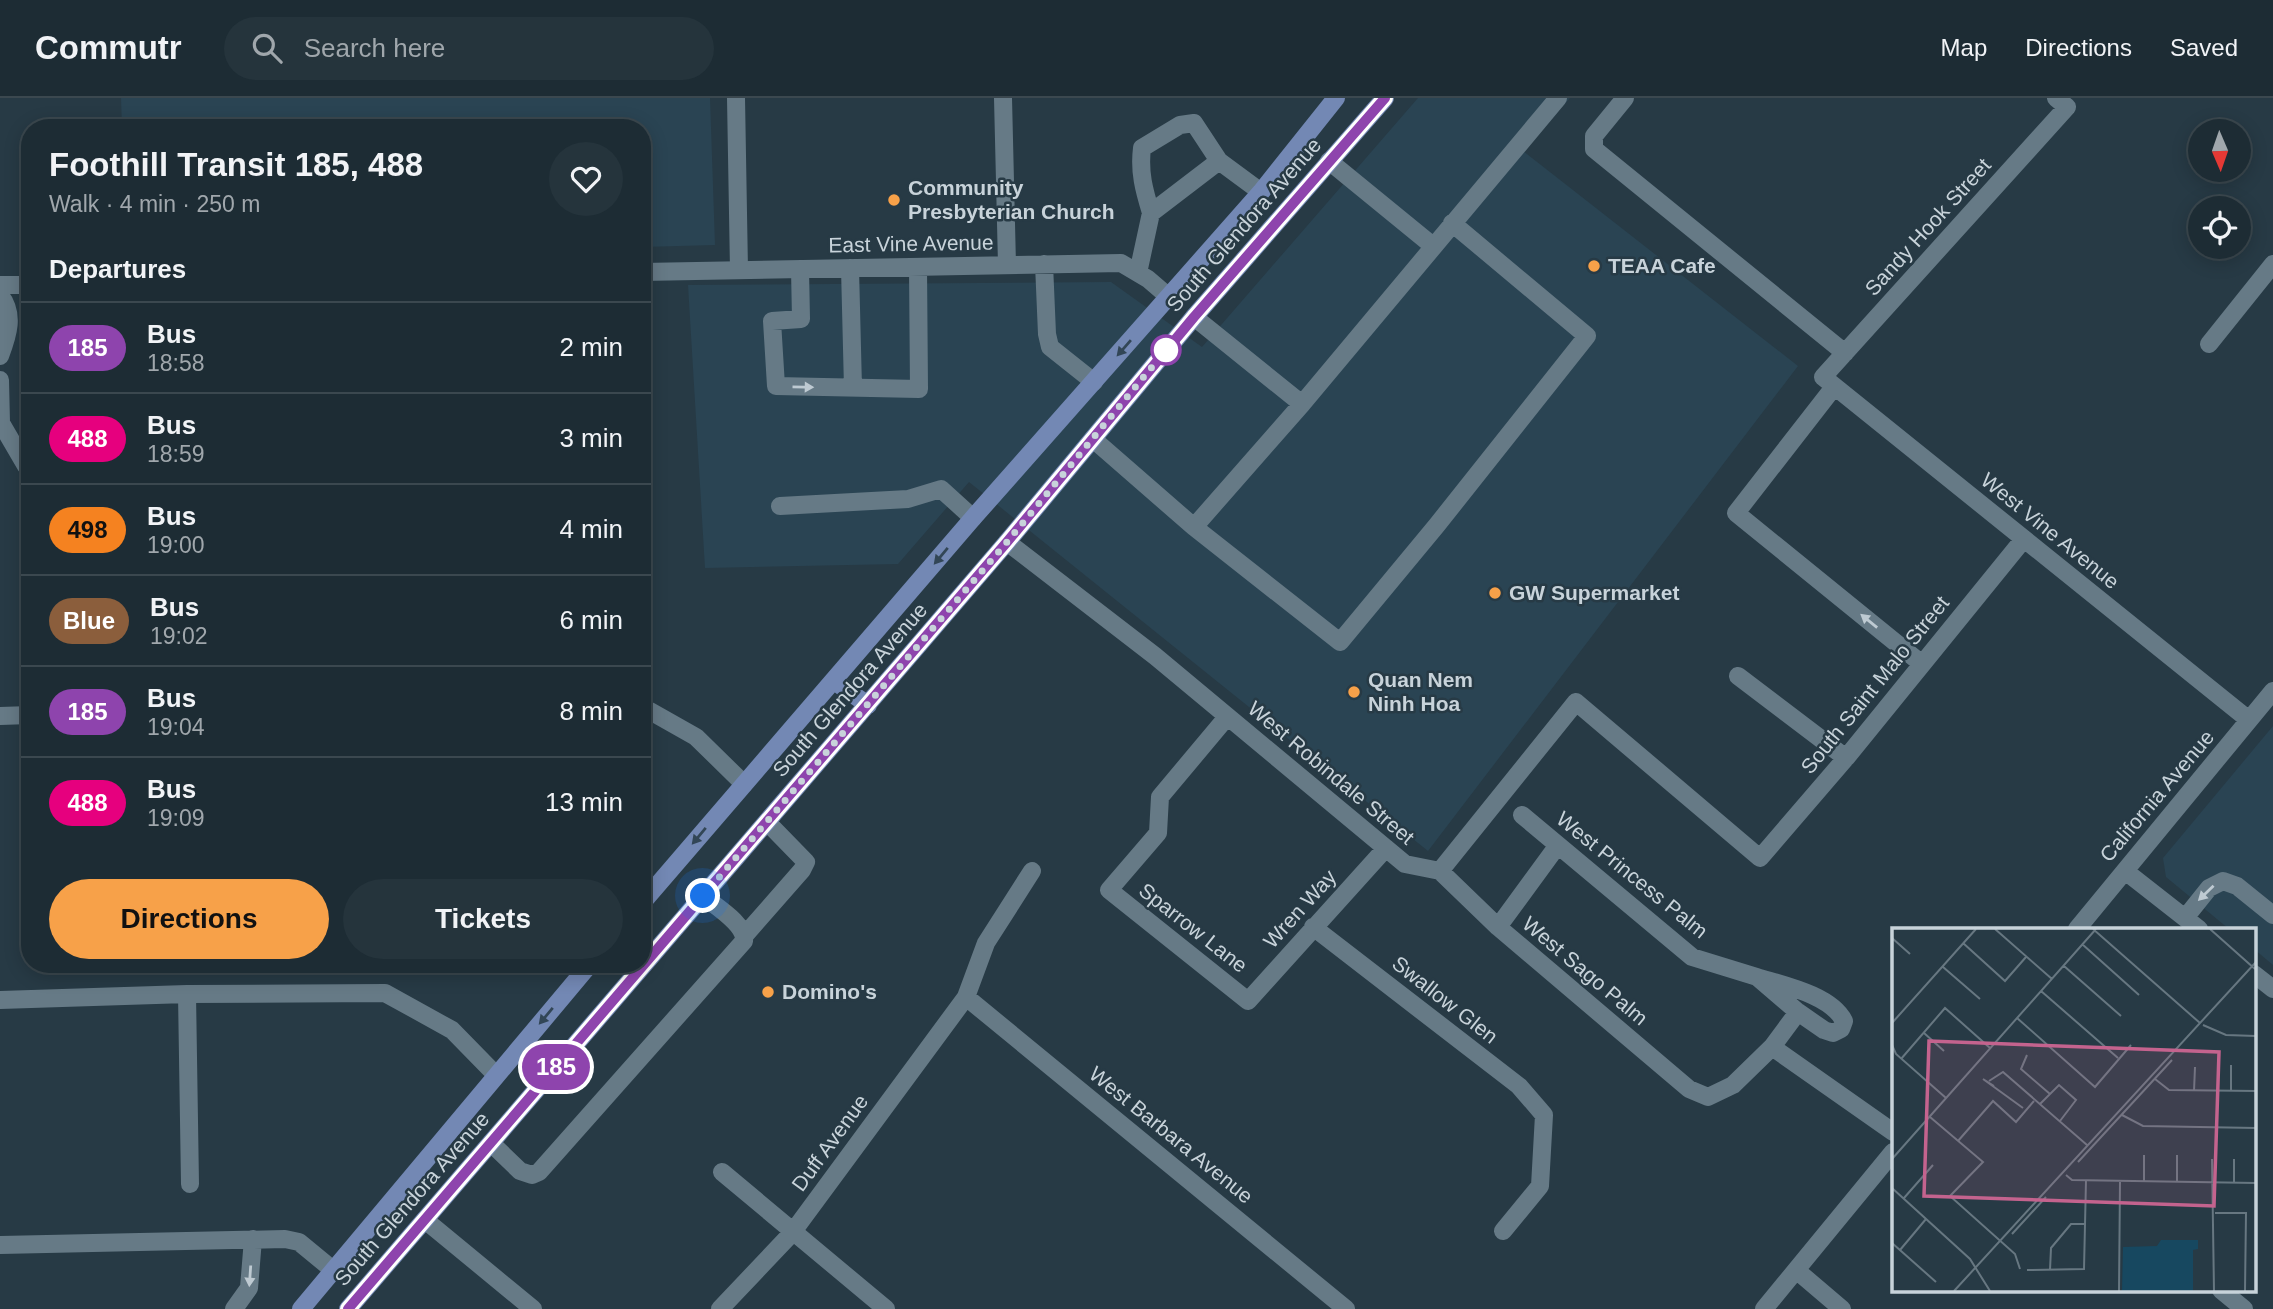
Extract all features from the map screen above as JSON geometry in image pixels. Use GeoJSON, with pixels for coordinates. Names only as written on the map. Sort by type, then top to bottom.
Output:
{"type":"FeatureCollection","features":[{"type":"Feature","properties":{"kind":"main road","name":"South Glendora Avenue"},"geometry":{"type":"LineString","coordinates":[[651,892],[973,519],[1261,192],[1336,98]]}},
{"type":"Feature","properties":{"kind":"main road","name":"South Glendora Avenue"},"geometry":{"type":"LineString","coordinates":[[651,957],[1007,542],[1194,317],[1385,98]]}},
{"type":"Feature","properties":{"kind":"main road"},"geometry":{"type":"LineString","coordinates":[[834,681],[868,705]]}},
{"type":"Feature","properties":{"kind":"main road","name":"South Glendora Avenue"},"geometry":{"type":"LineString","coordinates":[[301,1309],[582,973]]}},
{"type":"Feature","properties":{"kind":"main road","name":"South Glendora Avenue"},"geometry":{"type":"LineString","coordinates":[[354,1307],[637,973]]}},
{"type":"Feature","properties":{"kind":"street"},"geometry":{"type":"LineString","coordinates":[[736,98],[739,270]]}},
{"type":"Feature","properties":{"kind":"street"},"geometry":{"type":"LineString","coordinates":[[1003,98],[1007,265]]}},
{"type":"Feature","properties":{"kind":"street"},"geometry":{"type":"LineString","coordinates":[[1194,527],[1302,404],[1558,98]]}},
{"type":"Feature","properties":{"kind":"street"},"geometry":{"type":"LineString","coordinates":[[1625,98],[1594,136],[1594,149],[1845,353]]}},
{"type":"Feature","properties":{"kind":"street","name":"Sandy Hook Street"},"geometry":{"type":"LineString","coordinates":[[1922,664],[1736,513],[1828,382],[1845,353],[2061,102]]}},
{"type":"Feature","properties":{"kind":"street"},"geometry":{"type":"LineString","coordinates":[[1138,274],[1151,213],[1143,189],[1140,165],[1142,148],[1180,125],[1194,123],[1219,161],[1261,192]]}},
{"type":"Feature","properties":{"kind":"street"},"geometry":{"type":"LineString","coordinates":[[1151,213],[1219,161]]}},
{"type":"Feature","properties":{"kind":"street"},"geometry":{"type":"LineString","coordinates":[[1329,161],[1433,246]]}},
{"type":"Feature","properties":{"kind":"street"},"geometry":{"type":"LineString","coordinates":[[1093,439],[1194,527],[1340,642],[1587,336],[1452,223]]}},
{"type":"Feature","properties":{"kind":"street","name":"East Vine Avenue"},"geometry":{"type":"LineString","coordinates":[[651,272],[1121,263],[1169,297]]}},
{"type":"Feature","properties":{"kind":"street"},"geometry":{"type":"LineString","coordinates":[[1044,264],[1050,347],[1094,382]]}},
{"type":"Feature","properties":{"kind":"street"},"geometry":{"type":"LineString","coordinates":[[2209,344],[2273,264]]}},
{"type":"Feature","properties":{"kind":"street"},"geometry":{"type":"LineString","coordinates":[[800,269],[801,319],[772,321],[776,386],[919,389],[918,267]]}},
{"type":"Feature","properties":{"kind":"street"},"geometry":{"type":"LineString","coordinates":[[849,268],[853,388]]}},
{"type":"Feature","properties":{"kind":"street"},"geometry":{"type":"LineString","coordinates":[[0,285],[21,285]]}},
{"type":"Feature","properties":{"kind":"street"},"geometry":{"type":"LineString","coordinates":[[0,295],[8,306],[9,332],[0,356]]}},
{"type":"Feature","properties":{"kind":"street"},"geometry":{"type":"LineString","coordinates":[[1194,317],[1302,404]]}},
{"type":"Feature","properties":{"kind":"street"},"geometry":{"type":"LineString","coordinates":[[0,380],[1,423],[21,457]]}},
{"type":"Feature","properties":{"kind":"street","name":"West Vine Avenue"},"geometry":{"type":"LineString","coordinates":[[1828,382],[2249,720]]}},
{"type":"Feature","properties":{"kind":"street"},"geometry":{"type":"LineString","coordinates":[[780,506],[908,499],[941,489],[973,519]]}},
{"type":"Feature","properties":{"kind":"street","name":"South Saint Malo Street"},"geometry":{"type":"LineString","coordinates":[[1440,871],[1576,702],[1760,858],[1846,758],[2023,540]]}},
{"type":"Feature","properties":{"kind":"street","name":"West Robindale Street"},"geometry":{"type":"LineString","coordinates":[[1007,542],[1123,630],[1405,864],[1440,871]]}},
{"type":"Feature","properties":{"kind":"street"},"geometry":{"type":"LineString","coordinates":[[1738,676],[1846,758]]}},
{"type":"Feature","properties":{"kind":"street","name":"California Avenue"},"geometry":{"type":"LineString","coordinates":[[2078,928],[2273,691]]}},
{"type":"Feature","properties":{"kind":"street"},"geometry":{"type":"LineString","coordinates":[[651,712],[696,737],[744,784]]}},
{"type":"Feature","properties":{"kind":"street"},"geometry":{"type":"LineString","coordinates":[[0,716],[21,715]]}},
{"type":"Feature","properties":{"kind":"street","name":"Sparrow Lane"},"geometry":{"type":"LineString","coordinates":[[1227,717],[1160,797],[1158,833],[1109,890],[1248,1001]]}},
{"type":"Feature","properties":{"kind":"street","name":"West Princess Palm"},"geometry":{"type":"LineString","coordinates":[[1522,816],[1692,957],[1757,977],[1811,994],[1840,1013],[1844,1021],[1841,1029],[1833,1033],[1824,1031],[1757,977]]}},
{"type":"Feature","properties":{"kind":"street"},"geometry":{"type":"LineString","coordinates":[[491,1143],[520,1171],[532,1175],[539,1172],[744,941],[745,935],[806,862],[767,822]]}},
{"type":"Feature","properties":{"kind":"street"},"geometry":{"type":"LineString","coordinates":[[1498,927],[1558,845]]}},
{"type":"Feature","properties":{"kind":"street","name":"Wren Way"},"geometry":{"type":"LineString","coordinates":[[1248,1001],[1386,848]]}},
{"type":"Feature","properties":{"kind":"street","name":"Duff Avenue"},"geometry":{"type":"LineString","coordinates":[[720,1309],[792,1233],[966,996],[986,943],[1032,871]]}},
{"type":"Feature","properties":{"kind":"street","name":"West Sago Palm"},"geometry":{"type":"LineString","coordinates":[[1440,871],[1498,927],[1689,1089],[1708,1097],[1733,1085],[1772,1047]]}},
{"type":"Feature","properties":{"kind":"street"},"geometry":{"type":"LineString","coordinates":[[2125,871],[2198,928]]}},
{"type":"Feature","properties":{"kind":"street"},"geometry":{"type":"LineString","coordinates":[[2185,918],[2208,888],[2222,881],[2237,886],[2273,915]]}},
{"type":"Feature","properties":{"kind":"street"},"geometry":{"type":"LineString","coordinates":[[703,896],[740,927],[745,935]]}},
{"type":"Feature","properties":{"kind":"street","name":"Swallow Glen"},"geometry":{"type":"LineString","coordinates":[[1313,928],[1519,1086],[1544,1115],[1540,1186],[1503,1231]]}},
{"type":"Feature","properties":{"kind":"street"},"geometry":{"type":"LineString","coordinates":[[2256,976],[2273,989]]}},
{"type":"Feature","properties":{"kind":"street"},"geometry":{"type":"LineString","coordinates":[[0,1000],[187,994],[386,993],[452,1030],[496,1075]]}},
{"type":"Feature","properties":{"kind":"street"},"geometry":{"type":"LineString","coordinates":[[187,994],[190,1184]]}},
{"type":"Feature","properties":{"kind":"street","name":"West Barbara Avenue"},"geometry":{"type":"LineString","coordinates":[[966,996],[1346,1309]]}},
{"type":"Feature","properties":{"kind":"street"},"geometry":{"type":"LineString","coordinates":[[1798,1012],[1772,1047],[1892,1131]]}},
{"type":"Feature","properties":{"kind":"street"},"geometry":{"type":"LineString","coordinates":[[1764,1309],[1892,1153]]}},
{"type":"Feature","properties":{"kind":"street"},"geometry":{"type":"LineString","coordinates":[[722,1172],[886,1309]]}},
{"type":"Feature","properties":{"kind":"street"},"geometry":{"type":"LineString","coordinates":[[425,1220],[533,1309]]}},
{"type":"Feature","properties":{"kind":"street"},"geometry":{"type":"LineString","coordinates":[[234,1309],[249,1288],[253,1239]]}},
{"type":"Feature","properties":{"kind":"street"},"geometry":{"type":"LineString","coordinates":[[0,1245],[285,1239],[299,1242],[333,1270]]}},
{"type":"Feature","properties":{"kind":"street"},"geometry":{"type":"LineString","coordinates":[[1796,1270],[1842,1309]]}},
{"type":"Feature","properties":{"kind":"street"},"geometry":{"type":"LineString","coordinates":[[2223,1292],[2244,1309]]}},
{"type":"Feature","properties":{"kind":"shaded area"},"geometry":{"type":"Polygon","coordinates":[[[121,98],[710,98],[715,245],[651,247],[651,119],[122,119],[121,98]]]}},
{"type":"Feature","properties":{"kind":"shaded area"},"geometry":{"type":"Polygon","coordinates":[[[1418,98],[1570,98],[1523,151],[1798,366],[1428,851],[969,482],[898,564],[705,568],[688,285],[1111,282],[1202,347],[1418,98]]]}},
{"type":"Feature","properties":{"kind":"shaded area"},"geometry":{"type":"Polygon","coordinates":[[[2273,726],[2273,965],[2256,951],[2256,928],[2228,928],[2166,877],[2163,858],[2273,726]]]}},
{"type":"Feature","properties":{"kind":"bus line","name":"185"},"geometry":{"type":"LineString","coordinates":[[651,956],[1007,542],[1194,317],[1385,98]]}},
{"type":"Feature","properties":{"kind":"bus line","name":"185"},"geometry":{"type":"LineString","coordinates":[[348,1309],[637,973]]}},
{"type":"Feature","properties":{"kind":"place","name":"Community Presbyterian Church"},"geometry":{"type":"Point","coordinates":[894,200]}},
{"type":"Feature","properties":{"kind":"place","name":"TEAA Cafe"},"geometry":{"type":"Point","coordinates":[1594,266]}},
{"type":"Feature","properties":{"kind":"place","name":"GW Supermarket"},"geometry":{"type":"Point","coordinates":[1495,593]}},
{"type":"Feature","properties":{"kind":"place","name":"Quan Nem Ninh Hoa"},"geometry":{"type":"Point","coordinates":[1354,692]}},
{"type":"Feature","properties":{"kind":"place","name":"Domino's"},"geometry":{"type":"Point","coordinates":[768,992]}},
{"type":"Feature","properties":{"kind":"route"},"geometry":{"type":"LineString","coordinates":[[703,896],[1007,542],[1166,350]]}}]}
